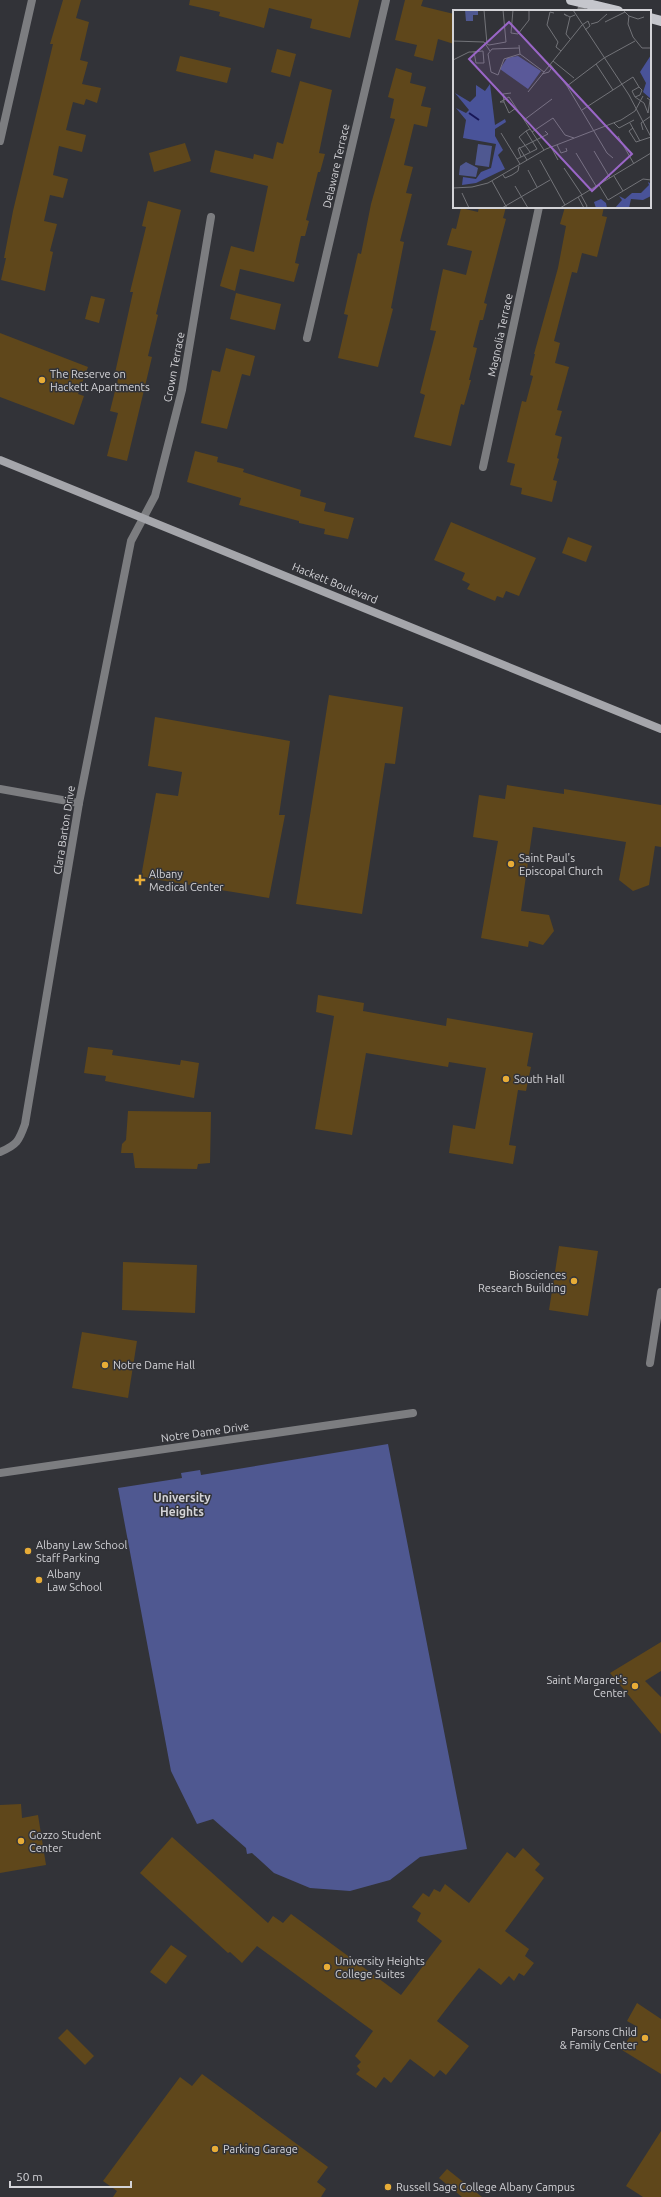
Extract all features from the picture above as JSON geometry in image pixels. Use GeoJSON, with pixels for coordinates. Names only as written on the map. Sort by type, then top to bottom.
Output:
{"type":"FeatureCollection","features":[{"type":"Feature","properties":{"kind":"main road"},"geometry":{"type":"LineString","coordinates":[[571,0],[582,7],[609,10]]}},
{"type":"Feature","properties":{"kind":"main road"},"geometry":{"type":"LineString","coordinates":[[651,18],[661,21]]}},
{"type":"Feature","properties":{"kind":"street"},"geometry":{"type":"LineString","coordinates":[[0,141],[32,0]]}},
{"type":"Feature","properties":{"kind":"street","name":"Delaware Terrace"},"geometry":{"type":"LineString","coordinates":[[308,338],[386,0]]}},
{"type":"Feature","properties":{"kind":"street","name":"Magnolia Terrace"},"geometry":{"type":"LineString","coordinates":[[483,467],[539,208]]}},
{"type":"Feature","properties":{"kind":"street","name":"Crown Terrace"},"geometry":{"type":"LineString","coordinates":[[144,517],[155,496],[182,390],[211,217]]}},
{"type":"Feature","properties":{"kind":"street","name":"Hackett Boulevard"},"geometry":{"type":"LineString","coordinates":[[0,460],[144,517],[661,729]]}},
{"type":"Feature","properties":{"kind":"street","name":"Clara Barton Drive"},"geometry":{"type":"LineString","coordinates":[[0,1152],[12,1147],[20,1140],[25,1124],[79,803],[131,541],[144,517]]}},
{"type":"Feature","properties":{"kind":"street"},"geometry":{"type":"LineString","coordinates":[[0,789],[79,803]]}},
{"type":"Feature","properties":{"kind":"street"},"geometry":{"type":"LineString","coordinates":[[650,1363],[661,1292]]}},
{"type":"Feature","properties":{"kind":"street","name":"Notre Dame Drive"},"geometry":{"type":"LineString","coordinates":[[0,1473],[414,1413]]}},
{"type":"Feature","properties":{"kind":"shaded area"},"geometry":{"type":"Polygon","coordinates":[[[388,1444],[467,1849],[420,1857],[390,1880],[350,1891],[310,1888],[274,1873],[252,1853],[247,1854],[246,1848],[213,1819],[197,1824],[171,1771],[118,1488],[182,1478],[181,1473],[200,1470],[201,1475],[388,1444]]]}},
{"type":"Feature","properties":{"kind":"building"},"geometry":{"type":"Polygon","coordinates":[[[63,0],[81,0],[76,18],[89,22],[80,60],[88,62],[82,84],[101,88],[97,103],[86,99],[84,105],[73,102],[66,130],[86,135],[82,152],[59,146],[53,175],[68,179],[63,198],[50,195],[44,221],[57,224],[50,251],[53,252],[45,291],[1,280],[13,211],[53,44],[50,44],[63,0]]]}},
{"type":"Feature","properties":{"kind":"building"},"geometry":{"type":"Polygon","coordinates":[[[190,0],[359,0],[350,38],[310,28],[312,19],[269,8],[264,28],[219,16],[220,12],[189,5],[190,0]]]}},
{"type":"Feature","properties":{"kind":"building"},"geometry":{"type":"Polygon","coordinates":[[[405,0],[423,0],[421,6],[453,14],[453,44],[438,39],[433,61],[414,56],[417,45],[395,40],[405,0]]]}},
{"type":"Feature","properties":{"kind":"building"},"geometry":{"type":"Polygon","coordinates":[[[277,49],[296,54],[290,77],[271,72],[277,49]]]}},
{"type":"Feature","properties":{"kind":"building"},"geometry":{"type":"Polygon","coordinates":[[[180,56],[231,68],[227,83],[176,71],[180,56]]]}},
{"type":"Feature","properties":{"kind":"building"},"geometry":{"type":"Polygon","coordinates":[[[396,68],[412,73],[410,83],[426,87],[421,106],[431,108],[427,127],[414,124],[404,165],[413,167],[406,193],[412,194],[400,241],[404,242],[391,308],[393,309],[378,367],[338,358],[348,315],[344,314],[358,253],[361,254],[371,204],[395,119],[390,118],[394,99],[388,97],[396,68]]]}},
{"type":"Feature","properties":{"kind":"building"},"geometry":{"type":"Polygon","coordinates":[[[300,81],[332,90],[319,153],[325,154],[320,172],[318,172],[306,220],[309,221],[305,236],[301,236],[295,263],[299,264],[294,282],[240,269],[235,291],[220,286],[231,246],[254,252],[268,186],[210,172],[215,150],[253,159],[254,154],[273,159],[277,142],[283,144],[300,81]]]}},
{"type":"Feature","properties":{"kind":"building"},"geometry":{"type":"Polygon","coordinates":[[[185,143],[191,161],[154,172],[149,153],[185,143]]]}},
{"type":"Feature","properties":{"kind":"building"},"geometry":{"type":"Polygon","coordinates":[[[148,201],[181,210],[156,314],[158,315],[148,356],[152,357],[127,461],[107,456],[118,413],[110,411],[119,375],[115,373],[133,292],[130,292],[146,227],[142,226],[148,201]]]}},
{"type":"Feature","properties":{"kind":"building"},"geometry":{"type":"Polygon","coordinates":[[[461,208],[478,212],[479,208],[506,208],[503,218],[506,219],[484,303],[487,304],[483,320],[480,320],[473,347],[477,348],[469,380],[471,380],[464,405],[461,404],[451,446],[414,437],[425,395],[420,393],[436,331],[430,330],[443,269],[466,275],[472,251],[447,245],[452,228],[456,229],[461,208]]]}},
{"type":"Feature","properties":{"kind":"building"},"geometry":{"type":"Polygon","coordinates":[[[565,208],[604,208],[602,216],[607,217],[597,257],[582,253],[577,273],[572,272],[554,341],[560,343],[555,363],[569,367],[557,410],[562,411],[555,435],[562,437],[557,458],[559,459],[553,480],[557,481],[552,502],[521,494],[522,488],[510,485],[515,464],[507,462],[522,401],[526,402],[533,376],[530,375],[534,354],[558,268],[566,226],[560,224],[565,208]]]}},
{"type":"Feature","properties":{"kind":"building"},"geometry":{"type":"Polygon","coordinates":[[[236,293],[281,304],[275,330],[230,319],[236,293]]]}},
{"type":"Feature","properties":{"kind":"building"},"geometry":{"type":"Polygon","coordinates":[[[91,296],[105,299],[99,323],[85,319],[91,296]]]}},
{"type":"Feature","properties":{"kind":"building","name":"The Reserve on Hackett Apartments"},"geometry":{"type":"Polygon","coordinates":[[[0,333],[88,367],[78,394],[84,396],[74,425],[0,397],[0,333]]]}},
{"type":"Feature","properties":{"kind":"building"},"geometry":{"type":"Polygon","coordinates":[[[226,348],[255,356],[250,376],[242,374],[227,429],[201,423],[212,370],[220,372],[226,348]]]}},
{"type":"Feature","properties":{"kind":"building"},"geometry":{"type":"Polygon","coordinates":[[[195,451],[218,457],[217,462],[244,469],[243,472],[301,490],[300,496],[326,503],[324,511],[354,518],[348,539],[324,534],[325,529],[299,523],[299,521],[239,505],[241,498],[187,482],[195,451]]]}},
{"type":"Feature","properties":{"kind":"building"},"geometry":{"type":"Polygon","coordinates":[[[451,522],[536,558],[519,596],[506,591],[503,598],[497,596],[495,601],[467,589],[470,584],[462,580],[465,573],[434,560],[451,522]]]}},
{"type":"Feature","properties":{"kind":"building"},"geometry":{"type":"Polygon","coordinates":[[[568,537],[592,546],[586,562],[562,553],[568,537]]]}},
{"type":"Feature","properties":{"kind":"building"},"geometry":{"type":"Polygon","coordinates":[[[329,695],[403,707],[395,764],[385,763],[362,914],[296,904],[329,695]]]}},
{"type":"Feature","properties":{"kind":"building"},"geometry":{"type":"Polygon","coordinates":[[[155,717],[290,741],[279,815],[285,815],[269,898],[141,877],[156,793],[178,796],[182,772],[148,766],[155,717]]]}},
{"type":"Feature","properties":{"kind":"building","name":"Saint Paul's Episcopal Church"},"geometry":{"type":"Polygon","coordinates":[[[507,785],[564,794],[564,789],[661,805],[661,847],[655,846],[649,885],[633,891],[619,880],[626,842],[533,827],[521,911],[549,915],[554,931],[543,945],[529,941],[528,947],[481,938],[498,841],[473,837],[479,795],[505,799],[507,785]]]}},
{"type":"Feature","properties":{"kind":"building","name":"South Hall"},"geometry":{"type":"Polygon","coordinates":[[[318,995],[364,1003],[363,1011],[446,1026],[447,1018],[533,1033],[527,1066],[531,1067],[526,1091],[518,1090],[509,1145],[516,1146],[513,1164],[449,1153],[453,1125],[475,1129],[486,1068],[449,1062],[448,1067],[366,1053],[352,1135],[315,1129],[334,1016],[316,1012],[318,995]]]}},
{"type":"Feature","properties":{"kind":"building"},"geometry":{"type":"Polygon","coordinates":[[[88,1047],[113,1050],[112,1055],[180,1065],[181,1060],[199,1063],[194,1098],[105,1081],[106,1076],[84,1073],[88,1047]]]}},
{"type":"Feature","properties":{"kind":"building"},"geometry":{"type":"Polygon","coordinates":[[[128,1111],[211,1112],[210,1163],[198,1164],[197,1169],[135,1168],[133,1153],[121,1153],[122,1144],[126,1140],[128,1111]]]}},
{"type":"Feature","properties":{"kind":"building","name":"Biosciences Research Building"},"geometry":{"type":"Polygon","coordinates":[[[559,1246],[598,1251],[588,1316],[549,1310],[559,1246]]]}},
{"type":"Feature","properties":{"kind":"building"},"geometry":{"type":"Polygon","coordinates":[[[123,1262],[197,1265],[195,1313],[122,1310],[123,1262]]]}},
{"type":"Feature","properties":{"kind":"building","name":"Notre Dame Hall"},"geometry":{"type":"Polygon","coordinates":[[[82,1332],[137,1341],[128,1398],[72,1388],[82,1332]]]}},
{"type":"Feature","properties":{"kind":"building","name":"Saint Margaret's Center"},"geometry":{"type":"Polygon","coordinates":[[[661,1642],[661,1671],[645,1681],[661,1697],[661,1734],[610,1673],[661,1642]]]}},
{"type":"Feature","properties":{"kind":"building","name":"Gozzo Student Center"},"geometry":{"type":"Polygon","coordinates":[[[21,1804],[22,1818],[38,1815],[46,1865],[0,1873],[0,1805],[21,1804]]]}},
{"type":"Feature","properties":{"kind":"building","name":"University Heights College Suites"},"geometry":{"type":"Polygon","coordinates":[[[172,1837],[268,1923],[273,1916],[283,1923],[291,1914],[401,1995],[442,1941],[417,1921],[421,1913],[412,1907],[423,1893],[429,1897],[434,1889],[440,1892],[445,1884],[469,1903],[507,1852],[515,1858],[523,1848],[540,1864],[535,1870],[544,1878],[505,1931],[529,1949],[525,1956],[534,1963],[524,1976],[519,1973],[514,1981],[509,1976],[501,1985],[479,1968],[457,1995],[437,2021],[469,2046],[446,2075],[440,2070],[434,2077],[410,2059],[391,2083],[384,2077],[376,2088],[356,2074],[360,2070],[357,2066],[361,2062],[355,2056],[373,2031],[257,1946],[242,1963],[230,1952],[228,1953],[140,1873],[172,1837]]]}},
{"type":"Feature","properties":{"kind":"building"},"geometry":{"type":"Polygon","coordinates":[[[171,1945],[187,1956],[166,1984],[150,1972],[171,1945]]]}},
{"type":"Feature","properties":{"kind":"building","name":"Parsons Child & Family Center"},"geometry":{"type":"Polygon","coordinates":[[[637,2003],[661,2019],[661,2074],[622,2050],[636,2026],[627,2021],[637,2003]]]}},
{"type":"Feature","properties":{"kind":"building"},"geometry":{"type":"Polygon","coordinates":[[[67,2029],[94,2056],[85,2065],[58,2038],[67,2029]]]}},
{"type":"Feature","properties":{"kind":"building","name":"Parking Garage"},"geometry":{"type":"Polygon","coordinates":[[[202,2074],[328,2167],[317,2182],[326,2189],[321,2197],[113,2197],[117,2191],[103,2181],[180,2077],[192,2086],[202,2074]]]}},
{"type":"Feature","properties":{"kind":"building"},"geometry":{"type":"Polygon","coordinates":[[[661,2131],[661,2197],[643,2197],[626,2186],[661,2131]]]}},
{"type":"Feature","properties":{"kind":"building"},"geometry":{"type":"Polygon","coordinates":[[[447,2169],[482,2197],[462,2197],[439,2178],[447,2169]]]}},
{"type":"Feature","properties":{"kind":"place","name":"The Reserve on Hackett Apartments"},"geometry":{"type":"Point","coordinates":[42,380]}},
{"type":"Feature","properties":{"kind":"place","name":"Saint Paul's Episcopal Church"},"geometry":{"type":"Point","coordinates":[511,864]}},
{"type":"Feature","properties":{"kind":"place","name":"Albany Medical Center"},"geometry":{"type":"Point","coordinates":[140,880]}},
{"type":"Feature","properties":{"kind":"place","name":"South Hall"},"geometry":{"type":"Point","coordinates":[506,1079]}},
{"type":"Feature","properties":{"kind":"place","name":"Biosciences Research Building"},"geometry":{"type":"Point","coordinates":[574,1281]}},
{"type":"Feature","properties":{"kind":"place","name":"Notre Dame Hall"},"geometry":{"type":"Point","coordinates":[105,1365]}},
{"type":"Feature","properties":{"kind":"place","name":"Albany Law School Staff Parking"},"geometry":{"type":"Point","coordinates":[28,1551]}},
{"type":"Feature","properties":{"kind":"place","name":"Albany Law School"},"geometry":{"type":"Point","coordinates":[39,1580]}},
{"type":"Feature","properties":{"kind":"place","name":"Saint Margaret's Center"},"geometry":{"type":"Point","coordinates":[635,1686]}},
{"type":"Feature","properties":{"kind":"place","name":"Gozzo Student Center"},"geometry":{"type":"Point","coordinates":[21,1841]}},
{"type":"Feature","properties":{"kind":"place","name":"University Heights College Suites"},"geometry":{"type":"Point","coordinates":[327,1967]}},
{"type":"Feature","properties":{"kind":"place","name":"Parsons Child & Family Center"},"geometry":{"type":"Point","coordinates":[645,2038]}},
{"type":"Feature","properties":{"kind":"place","name":"Parking Garage"},"geometry":{"type":"Point","coordinates":[215,2149]}},
{"type":"Feature","properties":{"kind":"place","name":"Russell Sage College Albany Campus"},"geometry":{"type":"Point","coordinates":[388,2187]}},
{"type":"Feature","properties":{"kind":"district","name":"University Heights"},"geometry":{"type":"Point","coordinates":[182,1505]}}]}
